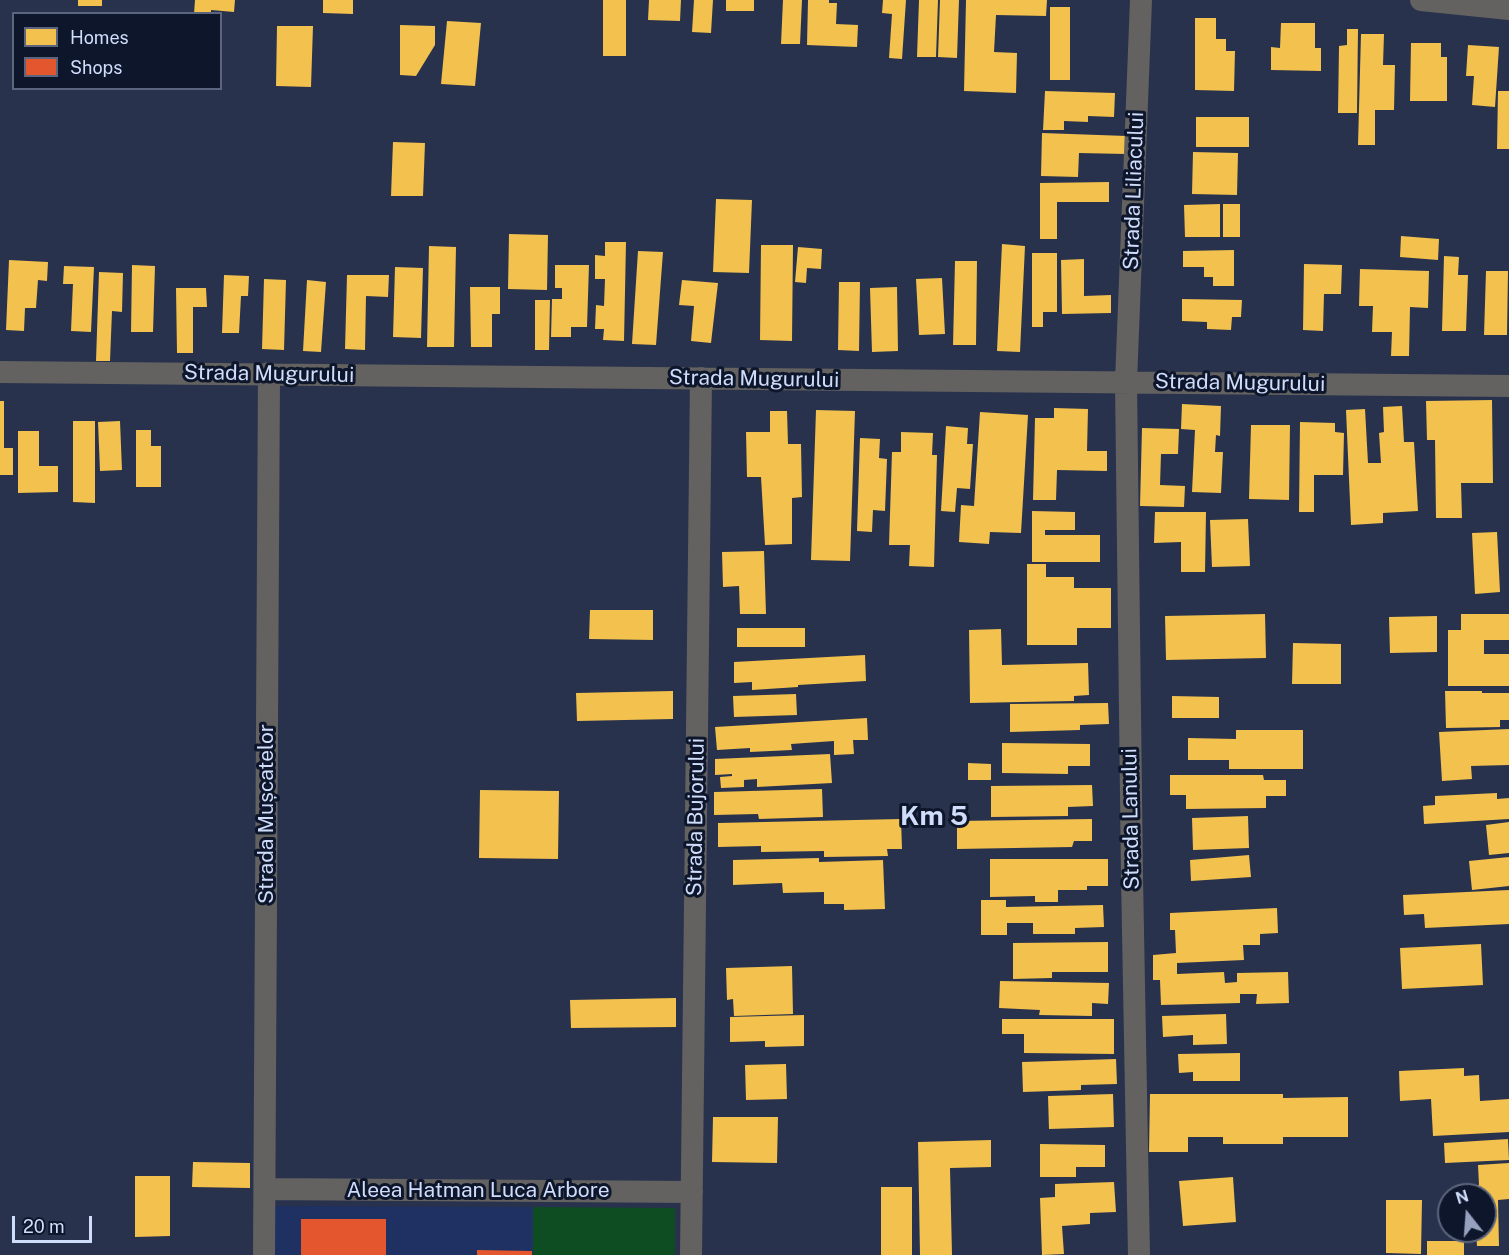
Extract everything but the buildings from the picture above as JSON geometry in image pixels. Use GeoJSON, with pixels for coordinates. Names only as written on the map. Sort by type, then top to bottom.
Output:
{"type":"FeatureCollection","features":[{"type":"Feature","properties":{"kind":"street","name":"Strada Liliacului"},"geometry":{"type":"LineString","coordinates":[[1126,382],[1141,0]]}},
{"type":"Feature","properties":{"kind":"street"},"geometry":{"type":"LineString","coordinates":[[1421,0],[1509,9]]}},
{"type":"Feature","properties":{"kind":"street","name":"Strada Mugurului"},"geometry":{"type":"LineString","coordinates":[[0,372],[1509,386]]}},
{"type":"Feature","properties":{"kind":"street","name":"Strada Mușcatelor"},"geometry":{"type":"LineString","coordinates":[[264,1255],[269,373]]}},
{"type":"Feature","properties":{"kind":"street","name":"Strada Bujorului"},"geometry":{"type":"LineString","coordinates":[[691,1255],[701,378]]}},
{"type":"Feature","properties":{"kind":"street","name":"Strada Lanului"},"geometry":{"type":"LineString","coordinates":[[1126,382],[1139,1255]]}},
{"type":"Feature","properties":{"kind":"street","name":"Aleea Hatman Luca Arbore"},"geometry":{"type":"LineString","coordinates":[[265,1189],[692,1192]]}},
{"type":"Feature","properties":{"kind":"shaded area"},"geometry":{"type":"Polygon","coordinates":[[[273,1206],[533,1207],[533,1255],[273,1255],[273,1206]]]}},
{"type":"Feature","properties":{"kind":"green space"},"geometry":{"type":"Polygon","coordinates":[[[533,1207],[675,1208],[675,1255],[533,1255],[533,1207]]]}},
{"type":"Feature","properties":{"kind":"district","name":"Km 5"},"geometry":{"type":"Point","coordinates":[934,817]}}]}
